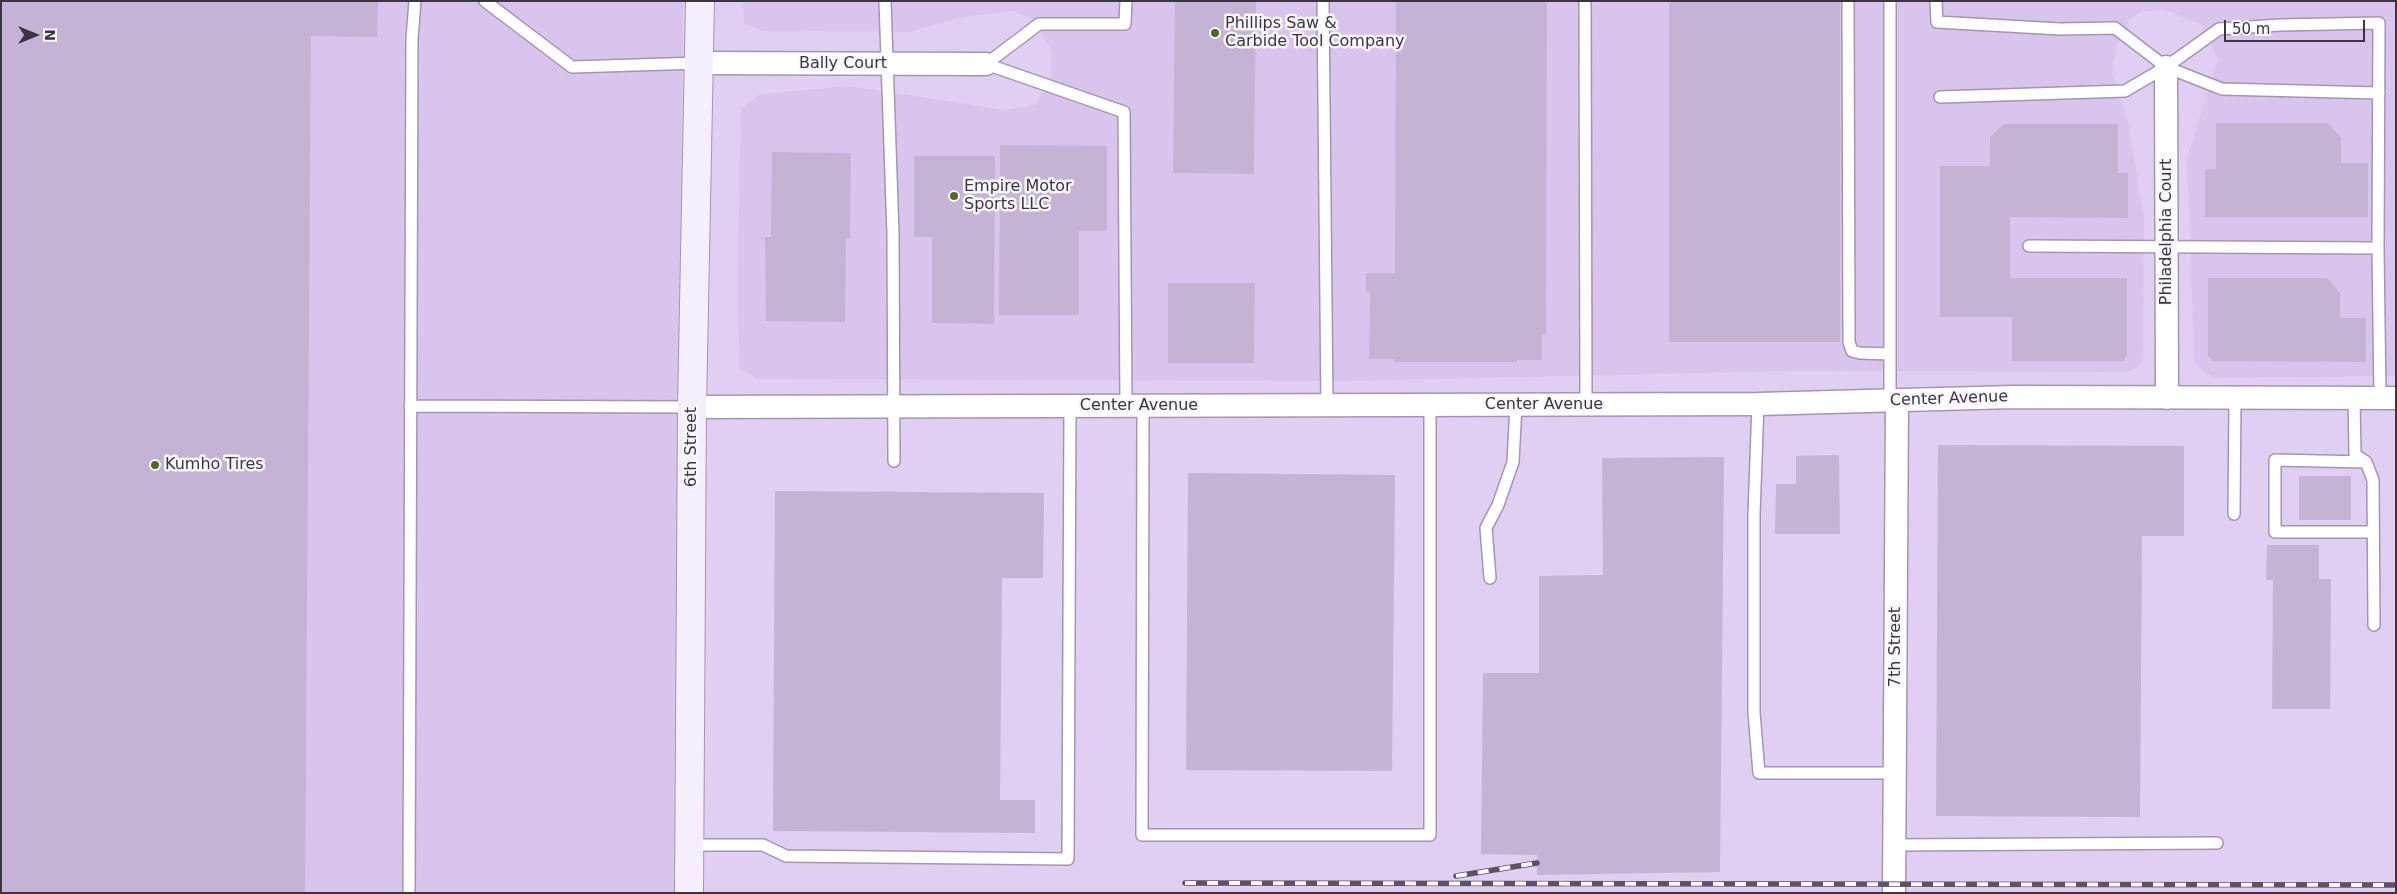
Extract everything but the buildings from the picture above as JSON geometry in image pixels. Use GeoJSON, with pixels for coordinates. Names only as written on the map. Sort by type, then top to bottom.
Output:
{"type":"FeatureCollection","features":[{"type":"Feature","properties":{"kind":"main road","name":"6th Street"},"geometry":{"type":"LineString","coordinates":[[689,893],[692,407],[700,1]]}},
{"type":"Feature","properties":{"kind":"street","name":"Bally Court"},"geometry":{"type":"LineString","coordinates":[[699,63],[986,64]]}},
{"type":"Feature","properties":{"kind":"street","name":"Philadelphia Court"},"geometry":{"type":"LineString","coordinates":[[2166,66],[2167,398]]}},
{"type":"Feature","properties":{"kind":"street","name":"Center Avenue"},"geometry":{"type":"LineString","coordinates":[[692,407],[1758,404],[2013,397],[2388,398]]}},
{"type":"Feature","properties":{"kind":"street","name":"7th Street"},"geometry":{"type":"LineString","coordinates":[[1894,401],[1894,893]]}},
{"type":"Feature","properties":{"kind":"lane"},"geometry":{"type":"LineString","coordinates":[[409,893],[412,39],[415,1]]}},
{"type":"Feature","properties":{"kind":"lane"},"geometry":{"type":"LineString","coordinates":[[485,1],[572,67],[699,63]]}},
{"type":"Feature","properties":{"kind":"lane"},"geometry":{"type":"LineString","coordinates":[[885,1],[894,234],[894,461]]}},
{"type":"Feature","properties":{"kind":"lane"},"geometry":{"type":"LineString","coordinates":[[986,64],[1040,24],[1125,24],[1126,1]]}},
{"type":"Feature","properties":{"kind":"lane"},"geometry":{"type":"LineString","coordinates":[[1323,1],[1328,405]]}},
{"type":"Feature","properties":{"kind":"lane"},"geometry":{"type":"LineString","coordinates":[[1585,1],[1586,405]]}},
{"type":"Feature","properties":{"kind":"lane"},"geometry":{"type":"LineString","coordinates":[[1848,1],[1848,342],[1852,350],[1860,353],[1890,354]]}},
{"type":"Feature","properties":{"kind":"lane"},"geometry":{"type":"LineString","coordinates":[[1890,1],[1890,354],[1894,401]]}},
{"type":"Feature","properties":{"kind":"lane"},"geometry":{"type":"LineString","coordinates":[[1936,1],[1937,22],[2060,29],[2115,28],[2166,66],[2222,89],[2379,93]]}},
{"type":"Feature","properties":{"kind":"lane"},"geometry":{"type":"LineString","coordinates":[[1940,97],[2125,91],[2166,66],[2218,29],[2280,25],[2379,23],[2378,248],[2388,398]]}},
{"type":"Feature","properties":{"kind":"lane"},"geometry":{"type":"LineString","coordinates":[[986,64],[1124,112],[1135,406],[1142,836],[1430,836],[1430,405]]}},
{"type":"Feature","properties":{"kind":"lane"},"geometry":{"type":"LineString","coordinates":[[2030,246],[2378,248]]}},
{"type":"Feature","properties":{"kind":"lane"},"geometry":{"type":"LineString","coordinates":[[2234,514],[2235,398]]}},
{"type":"Feature","properties":{"kind":"lane"},"geometry":{"type":"LineString","coordinates":[[2354,398],[2355,455],[2366,462],[2373,480],[2374,625]]}},
{"type":"Feature","properties":{"kind":"lane"},"geometry":{"type":"LineString","coordinates":[[1758,404],[1754,514],[1754,713],[1759,773],[1895,773]]}},
{"type":"Feature","properties":{"kind":"lane"},"geometry":{"type":"LineString","coordinates":[[1490,578],[1486,528],[1498,506],[1513,462],[1516,405]]}},
{"type":"Feature","properties":{"kind":"lane"},"geometry":{"type":"LineString","coordinates":[[410,406],[692,407]]}},
{"type":"Feature","properties":{"kind":"lane"},"geometry":{"type":"LineString","coordinates":[[690,844],[763,845],[786,856],[1068,859],[1070,406]]}},
{"type":"Feature","properties":{"kind":"lane"},"geometry":{"type":"LineString","coordinates":[[2366,462],[2275,460],[2275,532],[2373,532]]}},
{"type":"Feature","properties":{"kind":"lane"},"geometry":{"type":"LineString","coordinates":[[1894,844],[2217,844]]}},
{"type":"Feature","properties":{"kind":"shaded area"},"geometry":{"type":"Polygon","coordinates":[[[1,1],[683,1],[675,893],[1,893],[1,1]]]}},
{"type":"Feature","properties":{"kind":"shaded area"},"geometry":{"type":"Polygon","coordinates":[[[743,1],[2396,1],[2396,376],[2215,378],[2202,371],[2194,360],[2187,157],[2218,60],[2203,25],[2163,9],[2140,12],[2129,21],[2117,46],[2112,72],[2128,122],[2144,217],[2143,359],[2137,368],[2127,372],[1796,371],[1341,381],[757,379],[740,369],[737,295],[741,108],[761,94],[848,86],[1006,110],[1035,105],[1052,76],[1051,50],[1034,20],[1012,11],[961,17],[909,32],[764,31],[744,23],[743,1]]]}},
{"type":"Feature","properties":{"kind":"railway"},"geometry":{"type":"LineString","coordinates":[[1456,876],[1537,863]]}},
{"type":"Feature","properties":{"kind":"railway"},"geometry":{"type":"LineString","coordinates":[[1185,883],[2396,885]]}},
{"type":"Feature","properties":{"kind":"place","name":"Phillips Saw & Carbide Tool Company"},"geometry":{"type":"Point","coordinates":[1215,33]}},
{"type":"Feature","properties":{"kind":"place","name":"Empire Motor Sports LLC"},"geometry":{"type":"Point","coordinates":[954,196]}},
{"type":"Feature","properties":{"kind":"place","name":"Kumho Tires"},"geometry":{"type":"Point","coordinates":[155,465]}}]}
